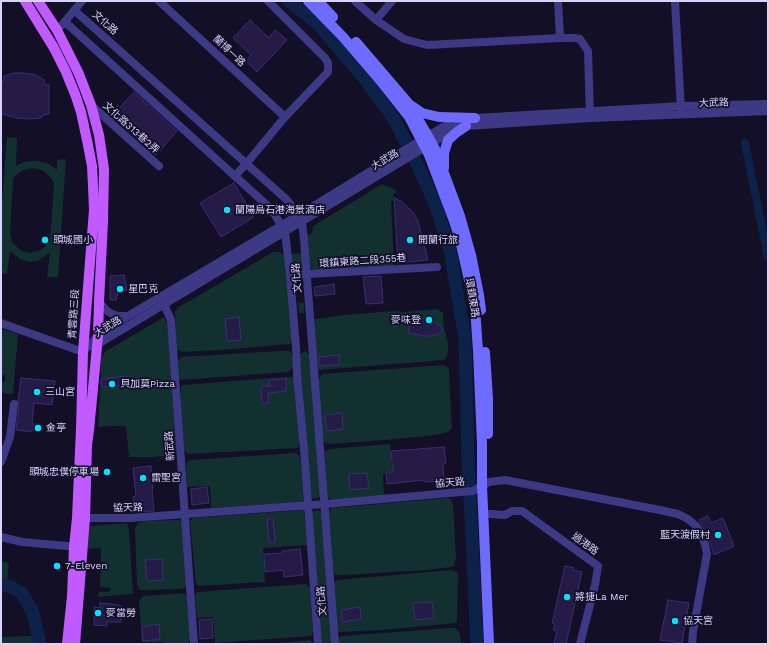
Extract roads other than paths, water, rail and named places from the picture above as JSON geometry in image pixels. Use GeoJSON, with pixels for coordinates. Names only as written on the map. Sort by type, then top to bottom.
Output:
{"type":"FeatureCollection","features":[{"type":"Feature","properties":{"kind":"main road","name":"青雲路三段"},"geometry":{"type":"LineString","coordinates":[[25,1],[54,48],[75,94],[81,112],[92,166],[98,187],[103,222],[97,340],[81,518],[67,644]]}},
{"type":"Feature","properties":{"kind":"main road","name":"青雲路三段"},"geometry":{"type":"LineString","coordinates":[[38,1],[57,30],[79,74],[91,105],[104,169],[98,187],[94,210],[84,352],[81,429],[81,518]]}},
{"type":"Feature","properties":{"kind":"main road","name":"青雲路三段"},"geometry":{"type":"LineString","coordinates":[[75,644],[78,547]]}},
{"type":"Feature","properties":{"kind":"street"},"geometry":{"type":"LineString","coordinates":[[57,30],[82,1]]}},
{"type":"Feature","properties":{"kind":"street","name":"蘭博一路"},"geometry":{"type":"LineString","coordinates":[[159,1],[285,117]]}},
{"type":"Feature","properties":{"kind":"street"},"geometry":{"type":"LineString","coordinates":[[235,176],[285,117],[328,72],[328,63],[325,58],[268,1]]}},
{"type":"Feature","properties":{"kind":"street","name":"環鎮東路"},"geometry":{"type":"LineString","coordinates":[[308,1],[343,37],[379,78],[409,117],[429,155],[460,240],[475,307],[482,444],[482,486],[489,644]]}},
{"type":"Feature","properties":{"kind":"street","name":"環鎮東路"},"geometry":{"type":"LineString","coordinates":[[318,1],[361,47],[409,104],[423,143],[444,174],[460,216],[471,255],[480,295],[485,351],[488,399],[482,486],[490,514],[496,644]]}},
{"type":"Feature","properties":{"kind":"street"},"geometry":{"type":"LineString","coordinates":[[355,1],[376,20],[404,39],[427,45],[560,38],[580,39],[588,51],[590,115]]}},
{"type":"Feature","properties":{"kind":"street"},"geometry":{"type":"LineString","coordinates":[[376,20],[392,1]]}},
{"type":"Feature","properties":{"kind":"street"},"geometry":{"type":"LineString","coordinates":[[558,1],[560,38]]}},
{"type":"Feature","properties":{"kind":"street"},"geometry":{"type":"LineString","coordinates":[[675,1],[681,110]]}},
{"type":"Feature","properties":{"kind":"street","name":"文化路"},"geometry":{"type":"LineString","coordinates":[[74,10],[286,200],[300,218],[304,239],[307,275],[335,644]]}},
{"type":"Feature","properties":{"kind":"street"},"geometry":{"type":"LineString","coordinates":[[65,22],[269,207],[283,229],[290,276],[296,347],[318,644]]}},
{"type":"Feature","properties":{"kind":"street"},"geometry":{"type":"LineString","coordinates":[[409,104],[422,113],[439,116],[475,118]]}},
{"type":"Feature","properties":{"kind":"street","name":"大武路"},"geometry":{"type":"LineString","coordinates":[[97,340],[401,157],[423,143],[443,127],[460,120],[475,118],[590,115],[768,104]]}},
{"type":"Feature","properties":{"kind":"street","name":"文化路313巷2弄"},"geometry":{"type":"LineString","coordinates":[[91,105],[159,166]]}},
{"type":"Feature","properties":{"kind":"street","name":"大武路"},"geometry":{"type":"LineString","coordinates":[[681,110],[768,111]]}},
{"type":"Feature","properties":{"kind":"street","name":"大武路"},"geometry":{"type":"LineString","coordinates":[[423,143],[466,126],[590,115]]}},
{"type":"Feature","properties":{"kind":"street"},"geometry":{"type":"LineString","coordinates":[[444,174],[444,153],[448,140],[466,126]]}},
{"type":"Feature","properties":{"kind":"street","name":"環鎮東路二段355巷"},"geometry":{"type":"LineString","coordinates":[[290,276],[437,267]]}},
{"type":"Feature","properties":{"kind":"street","name":"大武路"},"geometry":{"type":"LineString","coordinates":[[84,352],[128,316],[163,301]]}},
{"type":"Feature","properties":{"kind":"street","name":"新武路"},"geometry":{"type":"LineString","coordinates":[[163,301],[171,320],[194,644]]}},
{"type":"Feature","properties":{"kind":"street"},"geometry":{"type":"LineString","coordinates":[[99,302],[112,314],[128,316]]}},
{"type":"Feature","properties":{"kind":"street"},"geometry":{"type":"LineString","coordinates":[[1,323],[84,352]]}},
{"type":"Feature","properties":{"kind":"street"},"geometry":{"type":"LineString","coordinates":[[1,462],[10,436],[14,404]]}},
{"type":"Feature","properties":{"kind":"street","name":"協天路"},"geometry":{"type":"LineString","coordinates":[[81,518],[130,518],[325,504],[460,492],[505,480],[660,510],[678,514],[688,519],[696,526],[705,544],[707,554],[692,644]]}},
{"type":"Feature","properties":{"kind":"street","name":"過港路"},"geometry":{"type":"LineString","coordinates":[[490,514],[505,515],[512,511],[522,511],[598,566],[595,585],[580,644]]}},
{"type":"Feature","properties":{"kind":"street"},"geometry":{"type":"LineString","coordinates":[[1,537],[22,542],[78,547]]}},
{"type":"Feature","properties":{"kind":"waterway"},"geometry":{"type":"LineString","coordinates":[[289,1],[318,24],[365,79],[394,119],[436,206],[450,251],[465,339],[468,458],[477,644]]}},
{"type":"Feature","properties":{"kind":"waterway"},"geometry":{"type":"LineString","coordinates":[[745,143],[768,257]]}},
{"type":"Feature","properties":{"kind":"waterway"},"geometry":{"type":"LineString","coordinates":[[1,584],[9,586],[22,593],[33,613],[40,644]]}},
{"type":"Feature","properties":{"kind":"place","name":"蘭陽烏石港海景酒店"},"geometry":{"type":"Point","coordinates":[227,210]}},
{"type":"Feature","properties":{"kind":"place","name":"頭城國小"},"geometry":{"type":"Point","coordinates":[45,240]}},
{"type":"Feature","properties":{"kind":"place","name":"開蘭行旅"},"geometry":{"type":"Point","coordinates":[410,240]}},
{"type":"Feature","properties":{"kind":"place","name":"星巴克"},"geometry":{"type":"Point","coordinates":[120,289]}},
{"type":"Feature","properties":{"kind":"place","name":"麥味登"},"geometry":{"type":"Point","coordinates":[429,320]}},
{"type":"Feature","properties":{"kind":"place","name":"貝加莫Pizza"},"geometry":{"type":"Point","coordinates":[112,384]}},
{"type":"Feature","properties":{"kind":"place","name":"三山宮"},"geometry":{"type":"Point","coordinates":[37,392]}},
{"type":"Feature","properties":{"kind":"place","name":"金亭"},"geometry":{"type":"Point","coordinates":[38,428]}},
{"type":"Feature","properties":{"kind":"place","name":"頭城忠僕停車場"},"geometry":{"type":"Point","coordinates":[107,472]}},
{"type":"Feature","properties":{"kind":"place","name":"雷聖宮"},"geometry":{"type":"Point","coordinates":[143,478]}},
{"type":"Feature","properties":{"kind":"place","name":"藍天渡假村"},"geometry":{"type":"Point","coordinates":[718,535]}},
{"type":"Feature","properties":{"kind":"place","name":"7-Eleven"},"geometry":{"type":"Point","coordinates":[57,566]}},
{"type":"Feature","properties":{"kind":"place","name":"將捷La Mer"},"geometry":{"type":"Point","coordinates":[567,597]}},
{"type":"Feature","properties":{"kind":"place","name":"麥當勞"},"geometry":{"type":"Point","coordinates":[98,613]}},
{"type":"Feature","properties":{"kind":"place","name":"協天宮"},"geometry":{"type":"Point","coordinates":[675,621]}}]}
